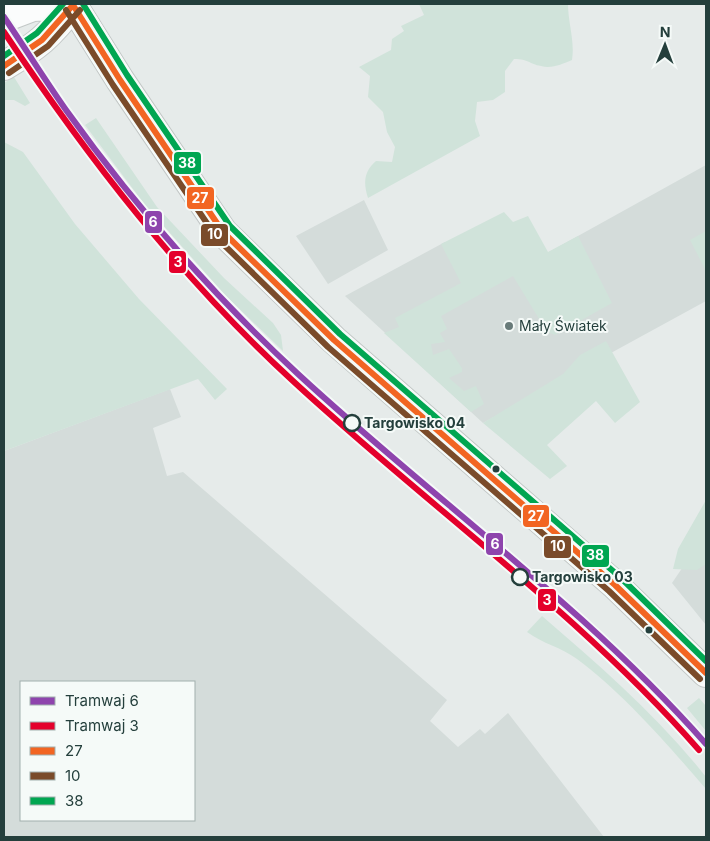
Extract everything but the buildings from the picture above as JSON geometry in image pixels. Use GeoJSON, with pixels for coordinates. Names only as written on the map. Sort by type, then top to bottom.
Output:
{"type":"FeatureCollection","features":[{"type":"Feature","properties":{"kind":"street"},"geometry":{"type":"LineString","coordinates":[[4,18],[33,7],[72,4]]}},
{"type":"Feature","properties":{"kind":"street"},"geometry":{"type":"LineString","coordinates":[[4,66],[43,40],[55,29],[72,4]]}},
{"type":"Feature","properties":{"kind":"street"},"geometry":{"type":"LineString","coordinates":[[72,4],[120,80],[223,232],[334,340],[615,585],[706,673]]}},
{"type":"Feature","properties":{"kind":"shaded area"},"geometry":{"type":"Polygon","coordinates":[[[706,165],[706,301],[483,423],[345,296],[445,242],[477,292],[706,165]]]}},
{"type":"Feature","properties":{"kind":"shaded area"},"geometry":{"type":"Polygon","coordinates":[[[364,200],[388,250],[328,284],[296,236],[364,200]]]}},
{"type":"Feature","properties":{"kind":"shaded area"},"geometry":{"type":"Polygon","coordinates":[[[170,389],[181,417],[153,428],[167,476],[183,472],[447,700],[430,721],[458,747],[480,729],[485,734],[508,713],[604,837],[4,837],[4,451],[170,389]]]}},
{"type":"Feature","properties":{"kind":"shaded area"},"geometry":{"type":"Polygon","coordinates":[[[706,517],[706,625],[672,583],[691,555],[706,517]]]}},
{"type":"Feature","properties":{"kind":"green space"},"geometry":{"type":"Polygon","coordinates":[[[419,4],[568,4],[573,46],[572,60],[557,66],[545,67],[514,59],[505,71],[505,92],[493,100],[477,102],[475,121],[480,136],[368,198],[365,182],[369,169],[376,161],[392,162],[395,147],[387,132],[383,112],[368,97],[370,76],[359,67],[391,50],[392,39],[404,31],[401,26],[424,15],[419,4]]]}},
{"type":"Feature","properties":{"kind":"green space"},"geometry":{"type":"Polygon","coordinates":[[[14,77],[30,103],[25,106],[14,100],[4,100],[4,83],[14,77]]]}},
{"type":"Feature","properties":{"kind":"green space"},"geometry":{"type":"Polygon","coordinates":[[[96,118],[157,207],[224,278],[273,323],[281,335],[283,351],[226,296],[145,205],[85,125],[96,118]]]}},
{"type":"Feature","properties":{"kind":"green space"},"geometry":{"type":"Polygon","coordinates":[[[4,142],[23,152],[75,224],[139,299],[227,389],[215,400],[198,379],[4,451],[4,142]]]}},
{"type":"Feature","properties":{"kind":"green space"},"geometry":{"type":"Polygon","coordinates":[[[504,212],[513,222],[528,216],[548,252],[578,236],[612,303],[555,335],[547,332],[513,276],[441,316],[447,329],[440,333],[445,342],[431,344],[433,355],[449,349],[462,368],[462,372],[449,378],[464,391],[476,386],[484,404],[471,412],[384,333],[399,327],[395,318],[461,283],[441,244],[504,212]]]}},
{"type":"Feature","properties":{"kind":"green space"},"geometry":{"type":"Polygon","coordinates":[[[706,231],[706,271],[690,240],[706,231]]]}},
{"type":"Feature","properties":{"kind":"green space"},"geometry":{"type":"Polygon","coordinates":[[[606,341],[640,402],[615,423],[596,401],[547,445],[567,466],[550,479],[483,423],[563,374],[580,355],[606,341]]]}},
{"type":"Feature","properties":{"kind":"green space"},"geometry":{"type":"Polygon","coordinates":[[[706,500],[706,564],[697,570],[673,569],[678,549],[706,500]]]}},
{"type":"Feature","properties":{"kind":"green space"},"geometry":{"type":"Polygon","coordinates":[[[542,616],[607,673],[669,734],[706,777],[706,789],[628,703],[594,672],[571,655],[539,640],[527,632],[542,616]]]}},
{"type":"Feature","properties":{"kind":"green space"},"geometry":{"type":"Polygon","coordinates":[[[699,698],[706,706],[706,731],[687,708],[699,698]]]}},
{"type":"Feature","properties":{"kind":"tram line","name":"6"},"geometry":{"type":"LineString","coordinates":[[4,17],[66,110],[119,180],[176,248],[235,313],[349,420],[559,599],[659,694],[706,744]]}},
{"type":"Feature","properties":{"kind":"tram line","name":"3"},"geometry":{"type":"LineString","coordinates":[[4,32],[103,171],[174,259],[212,301],[252,342],[344,427],[553,605],[652,700],[699,750]]}},
{"type":"Feature","properties":{"kind":"transit line","name":"38"},"geometry":{"type":"LineString","coordinates":[[4,56],[37,33],[63,4]]}},
{"type":"Feature","properties":{"kind":"transit line","name":"38"},"geometry":{"type":"LineString","coordinates":[[83,4],[127,75],[230,226],[340,334],[621,578],[706,661]]}},
{"type":"Feature","properties":{"kind":"transit line","name":"27"},"geometry":{"type":"LineString","coordinates":[[73,5],[120,80],[223,232],[334,340],[615,585],[706,673]]}},
{"type":"Feature","properties":{"kind":"transit line","name":"27"},"geometry":{"type":"LineString","coordinates":[[4,66],[42,40],[73,5]]}},
{"type":"Feature","properties":{"kind":"transit line","name":"10"},"geometry":{"type":"LineString","coordinates":[[66,10],[113,85],[217,238],[328,347],[609,591],[700,679]]}},
{"type":"Feature","properties":{"kind":"transit line","name":"10"},"geometry":{"type":"LineString","coordinates":[[9,73],[48,46],[80,10]]}},
{"type":"Feature","properties":{"kind":"place","name":"Mały Światek"},"geometry":{"type":"Point","coordinates":[509,326]}},
{"type":"Feature","properties":{"kind":"place","name":"Targowisko 04"},"geometry":{"type":"Point","coordinates":[352,423]}},
{"type":"Feature","properties":{"kind":"place","name":"Targowisko 03"},"geometry":{"type":"Point","coordinates":[520,577]}}]}
